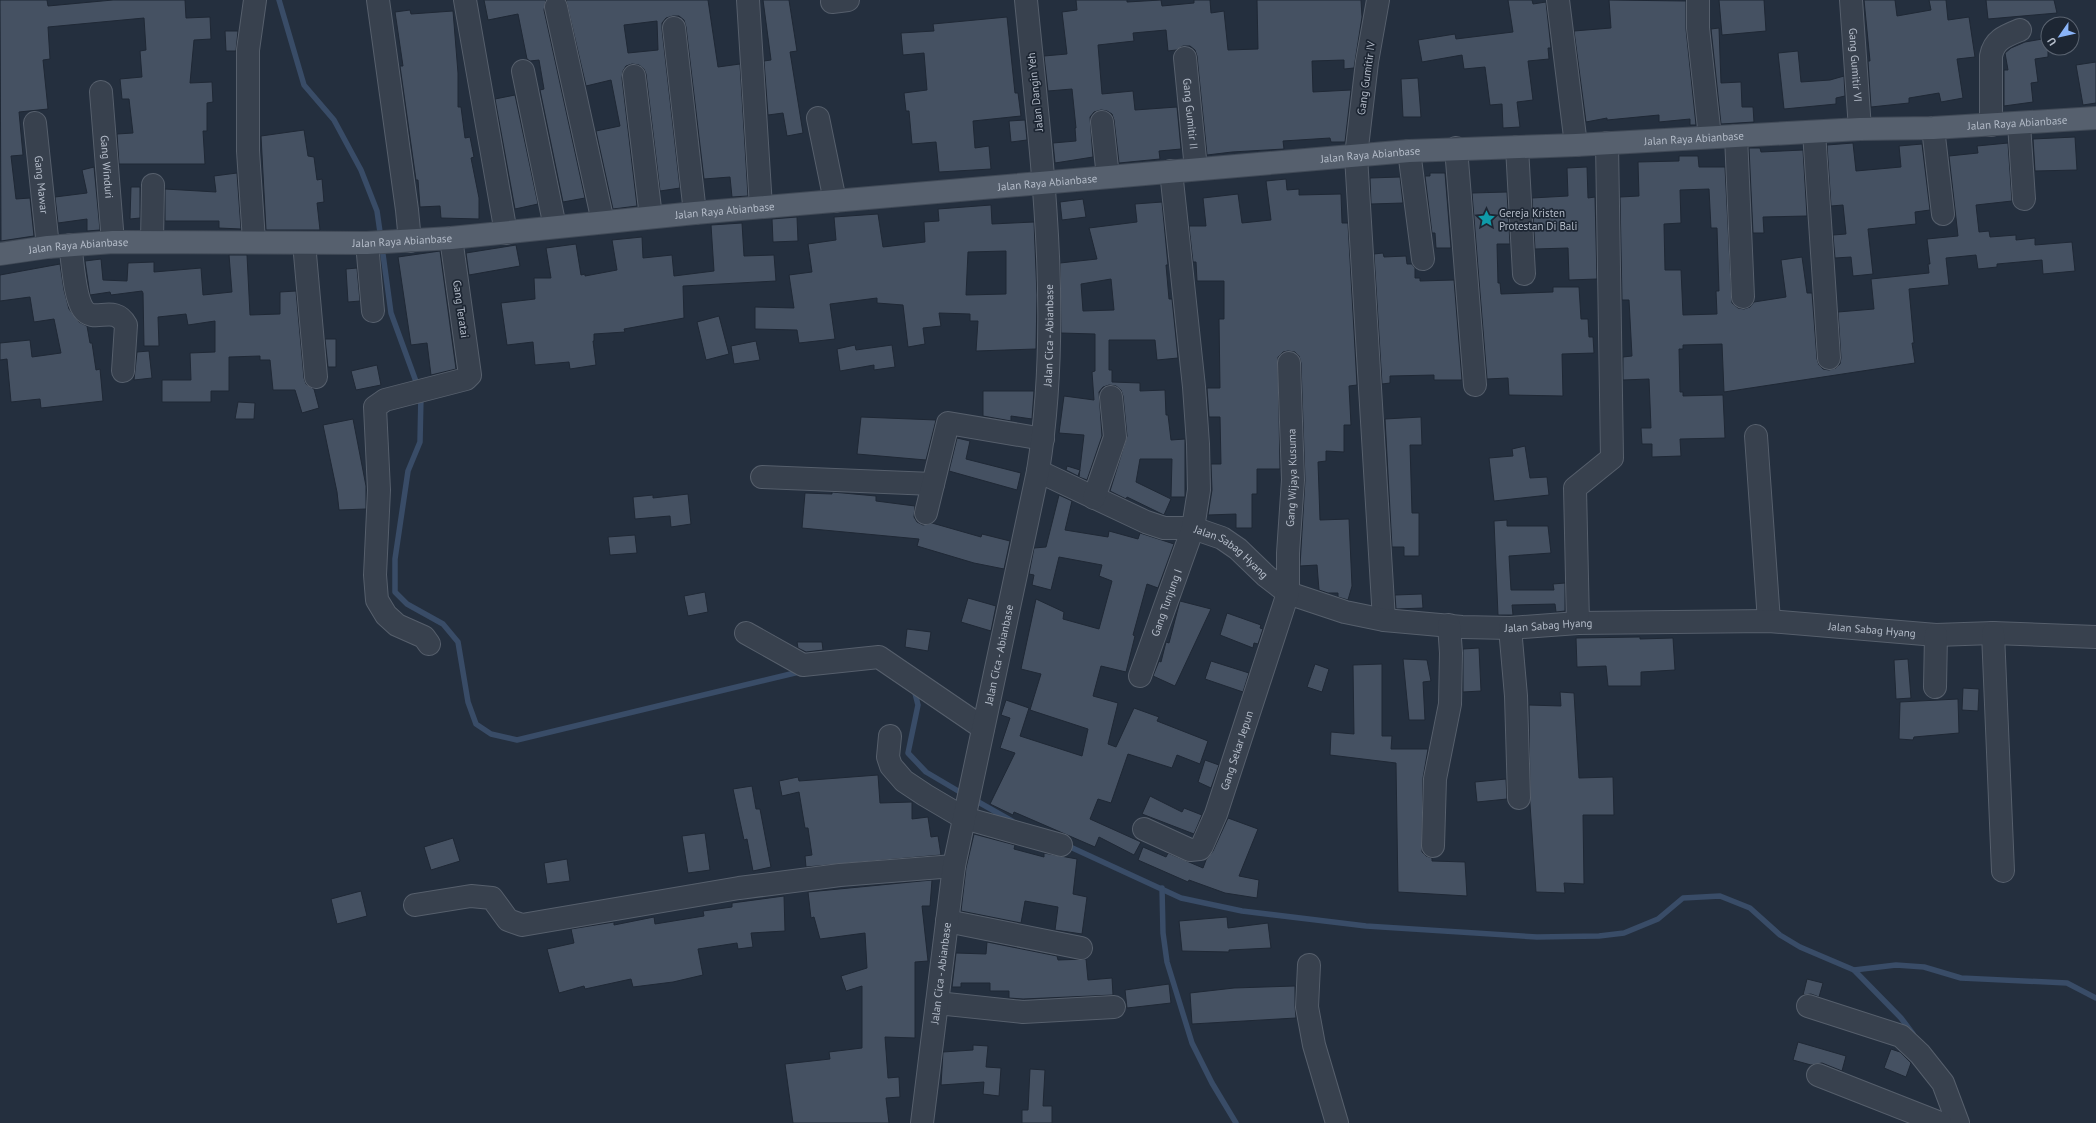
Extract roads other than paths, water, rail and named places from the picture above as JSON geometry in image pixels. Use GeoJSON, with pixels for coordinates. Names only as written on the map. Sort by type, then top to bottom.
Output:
{"type":"FeatureCollection","features":[{"type":"Feature","properties":{"kind":"main road","name":"Jalan Raya Abianbase"},"geometry":{"type":"LineString","coordinates":[[0,254],[48,247],[113,242],[254,241],[369,243],[451,238],[695,213],[1044,184],[1172,171],[1409,151],[1456,148],[1576,145],[1860,129],[1933,128],[2019,124],[2096,118]]}},
{"type":"Feature","properties":{"kind":"street"},"geometry":{"type":"LineString","coordinates":[[254,241],[248,151],[248,50],[255,0]]}},
{"type":"Feature","properties":{"kind":"street"},"geometry":{"type":"LineString","coordinates":[[378,0],[407,210],[404,241]]}},
{"type":"Feature","properties":{"kind":"street"},"geometry":{"type":"LineString","coordinates":[[466,0],[506,233]]}},
{"type":"Feature","properties":{"kind":"street"},"geometry":{"type":"LineString","coordinates":[[748,0],[762,207]]}},
{"type":"Feature","properties":{"kind":"street","name":"Jalan Dangin Yeh"},"geometry":{"type":"LineString","coordinates":[[1026,0],[1044,184]]}},
{"type":"Feature","properties":{"kind":"street","name":"Gang Gumitir IV"},"geometry":{"type":"LineString","coordinates":[[1378,0],[1367,62],[1356,156],[1384,620]]}},
{"type":"Feature","properties":{"kind":"street"},"geometry":{"type":"LineString","coordinates":[[1558,0],[1576,145]]}},
{"type":"Feature","properties":{"kind":"street"},"geometry":{"type":"LineString","coordinates":[[1698,0],[1698,28],[1710,137]]}},
{"type":"Feature","properties":{"kind":"street","name":"Gang Gumitir VI"},"geometry":{"type":"LineString","coordinates":[[1851,0],[1860,129]]}},
{"type":"Feature","properties":{"kind":"street"},"geometry":{"type":"LineString","coordinates":[[556,7],[603,222]]}},
{"type":"Feature","properties":{"kind":"street"},"geometry":{"type":"LineString","coordinates":[[674,28],[695,213]]}},
{"type":"Feature","properties":{"kind":"street"},"geometry":{"type":"LineString","coordinates":[[1991,125],[1992,48],[1997,41],[2020,30]]}},
{"type":"Feature","properties":{"kind":"street","name":"Gang Gumitir II"},"geometry":{"type":"LineString","coordinates":[[1185,58],[1196,169]]}},
{"type":"Feature","properties":{"kind":"street"},"geometry":{"type":"LineString","coordinates":[[523,71],[555,227]]}},
{"type":"Feature","properties":{"kind":"street"},"geometry":{"type":"LineString","coordinates":[[634,76],[651,217]]}},
{"type":"Feature","properties":{"kind":"street","name":"Gang Winduri"},"geometry":{"type":"LineString","coordinates":[[101,92],[113,242]]}},
{"type":"Feature","properties":{"kind":"street"},"geometry":{"type":"LineString","coordinates":[[818,118],[835,201]]}},
{"type":"Feature","properties":{"kind":"street"},"geometry":{"type":"LineString","coordinates":[[1102,122],[1108,177]]}},
{"type":"Feature","properties":{"kind":"street","name":"Gang Mawar"},"geometry":{"type":"LineString","coordinates":[[35,123],[48,247]]}},
{"type":"Feature","properties":{"kind":"street"},"geometry":{"type":"LineString","coordinates":[[2019,124],[2024,199]]}},
{"type":"Feature","properties":{"kind":"street"},"geometry":{"type":"LineString","coordinates":[[1933,128],[1943,214]]}},
{"type":"Feature","properties":{"kind":"street"},"geometry":{"type":"LineString","coordinates":[[1814,132],[1829,358]]}},
{"type":"Feature","properties":{"kind":"street"},"geometry":{"type":"LineString","coordinates":[[1736,136],[1743,298]]}},
{"type":"Feature","properties":{"kind":"street"},"geometry":{"type":"LineString","coordinates":[[1578,623],[1575,488],[1612,458],[1607,143]]}},
{"type":"Feature","properties":{"kind":"street"},"geometry":{"type":"LineString","coordinates":[[1517,147],[1524,274]]}},
{"type":"Feature","properties":{"kind":"street"},"geometry":{"type":"LineString","coordinates":[[1456,148],[1475,385]]}},
{"type":"Feature","properties":{"kind":"street"},"geometry":{"type":"LineString","coordinates":[[1409,151],[1423,259]]}},
{"type":"Feature","properties":{"kind":"street","name":"Gang Tunjung I"},"geometry":{"type":"LineString","coordinates":[[1140,676],[1193,528],[1198,490],[1198,444],[1172,171]]}},
{"type":"Feature","properties":{"kind":"street","name":"Jalan Cica - Abianbase"},"geometry":{"type":"LineString","coordinates":[[922,1123],[954,866],[1038,471],[1043,439],[1050,339],[1044,184]]}},
{"type":"Feature","properties":{"kind":"street"},"geometry":{"type":"LineString","coordinates":[[152,241],[153,185]]}},
{"type":"Feature","properties":{"kind":"street","name":"Gang Teratai"},"geometry":{"type":"LineString","coordinates":[[428,644],[424,637],[397,625],[386,616],[377,600],[375,575],[379,490],[375,407],[385,400],[466,379],[470,372],[451,238]]}},
{"type":"Feature","properties":{"kind":"street"},"geometry":{"type":"LineString","coordinates":[[304,243],[316,377]]}},
{"type":"Feature","properties":{"kind":"street"},"geometry":{"type":"LineString","coordinates":[[369,243],[373,311]]}},
{"type":"Feature","properties":{"kind":"street"},"geometry":{"type":"LineString","coordinates":[[70,245],[79,298],[83,310],[92,315],[115,314],[122,319],[126,325],[123,371]]}},
{"type":"Feature","properties":{"kind":"street","name":"Gang Wijaya Kusuma"},"geometry":{"type":"LineString","coordinates":[[1288,593],[1288,553],[1293,480],[1289,363]]}},
{"type":"Feature","properties":{"kind":"street"},"geometry":{"type":"LineString","coordinates":[[1094,498],[1115,437],[1111,397]]}},
{"type":"Feature","properties":{"kind":"street"},"geometry":{"type":"LineString","coordinates":[[926,513],[948,423],[1043,439]]}},
{"type":"Feature","properties":{"kind":"street"},"geometry":{"type":"LineString","coordinates":[[1756,436],[1769,622]]}},
{"type":"Feature","properties":{"kind":"street","name":"Jalan Sabag Hyang"},"geometry":{"type":"LineString","coordinates":[[1038,471],[1146,522],[1164,528],[1193,528],[1222,538],[1288,593],[1345,612],[1384,620],[1510,628],[1578,623],[1769,622],[1936,635],[1993,633],[2096,637]]}},
{"type":"Feature","properties":{"kind":"street"},"geometry":{"type":"LineString","coordinates":[[762,477],[933,484]]}},
{"type":"Feature","properties":{"kind":"street","name":"Gang Sekar Jepun"},"geometry":{"type":"LineString","coordinates":[[1144,829],[1190,850],[1200,849],[1202,846],[1216,814],[1288,593]]}},
{"type":"Feature","properties":{"kind":"street"},"geometry":{"type":"LineString","coordinates":[[1433,846],[1435,779],[1450,704],[1451,653],[1449,625]]}},
{"type":"Feature","properties":{"kind":"street"},"geometry":{"type":"LineString","coordinates":[[1510,628],[1516,696],[1519,798]]}},
{"type":"Feature","properties":{"kind":"street"},"geometry":{"type":"LineString","coordinates":[[746,633],[803,665],[879,657],[983,728]]}},
{"type":"Feature","properties":{"kind":"street"},"geometry":{"type":"LineString","coordinates":[[1993,633],[2002,871]]}},
{"type":"Feature","properties":{"kind":"street"},"geometry":{"type":"LineString","coordinates":[[1935,687],[1936,635]]}},
{"type":"Feature","properties":{"kind":"street"},"geometry":{"type":"LineString","coordinates":[[890,736],[888,757],[891,766],[896,773],[925,795],[965,814],[1061,845]]}},
{"type":"Feature","properties":{"kind":"street"},"geometry":{"type":"LineString","coordinates":[[415,905],[471,896],[492,898],[508,920],[513,923],[533,924],[644,903],[739,888],[840,875],[954,866]]}},
{"type":"Feature","properties":{"kind":"street"},"geometry":{"type":"LineString","coordinates":[[948,921],[1081,948]]}},
{"type":"Feature","properties":{"kind":"street"},"geometry":{"type":"LineString","coordinates":[[1308,965],[1307,1007],[1314,1045],[1337,1123]]}},
{"type":"Feature","properties":{"kind":"street"},"geometry":{"type":"LineString","coordinates":[[937,1003],[1023,1012],[1114,1007]]}},
{"type":"Feature","properties":{"kind":"street"},"geometry":{"type":"LineString","coordinates":[[1808,1006],[1901,1036],[1924,1058],[1943,1083],[1958,1123]]}},
{"type":"Feature","properties":{"kind":"street"},"geometry":{"type":"LineString","coordinates":[[1818,1075],[1940,1123]]}},
{"type":"Feature","properties":{"kind":"waterway"},"geometry":{"type":"LineString","coordinates":[[279,0],[304,85],[334,120],[361,170],[377,211],[381,239]]}},
{"type":"Feature","properties":{"kind":"waterway"},"geometry":{"type":"LineString","coordinates":[[382,247],[391,313],[418,387]]}},
{"type":"Feature","properties":{"kind":"waterway"},"geometry":{"type":"LineString","coordinates":[[421,395],[420,442],[408,471],[395,559],[395,592],[407,604],[443,624],[458,642],[468,702],[476,724],[491,734],[517,740],[799,672]]}},
{"type":"Feature","properties":{"kind":"waterway"},"geometry":{"type":"LineString","coordinates":[[914,689],[918,705],[908,753],[926,772],[965,795]]}},
{"type":"Feature","properties":{"kind":"waterway"},"geometry":{"type":"LineString","coordinates":[[973,799],[1012,821]]}},
{"type":"Feature","properties":{"kind":"waterway"},"geometry":{"type":"LineString","coordinates":[[1066,845],[1181,898],[1242,911],[1366,926],[1537,937],[1599,936],[1624,933],[1658,919],[1683,898],[1720,896],[1750,908],[1780,935],[1800,947],[1854,970],[1901,1018],[1913,1034]]}},
{"type":"Feature","properties":{"kind":"waterway"},"geometry":{"type":"LineString","coordinates":[[1162,888],[1163,933],[1167,962],[1192,1043],[1212,1083],[1236,1123]]}},
{"type":"Feature","properties":{"kind":"waterway"},"geometry":{"type":"LineString","coordinates":[[1854,970],[1896,965],[1924,967],[1961,978],[2067,983],[2096,998]]}},
{"type":"Feature","properties":{"kind":"place","name":"Gereja Kristen Protestan Di Bali"},"geometry":{"type":"Point","coordinates":[1486,219]}}]}
